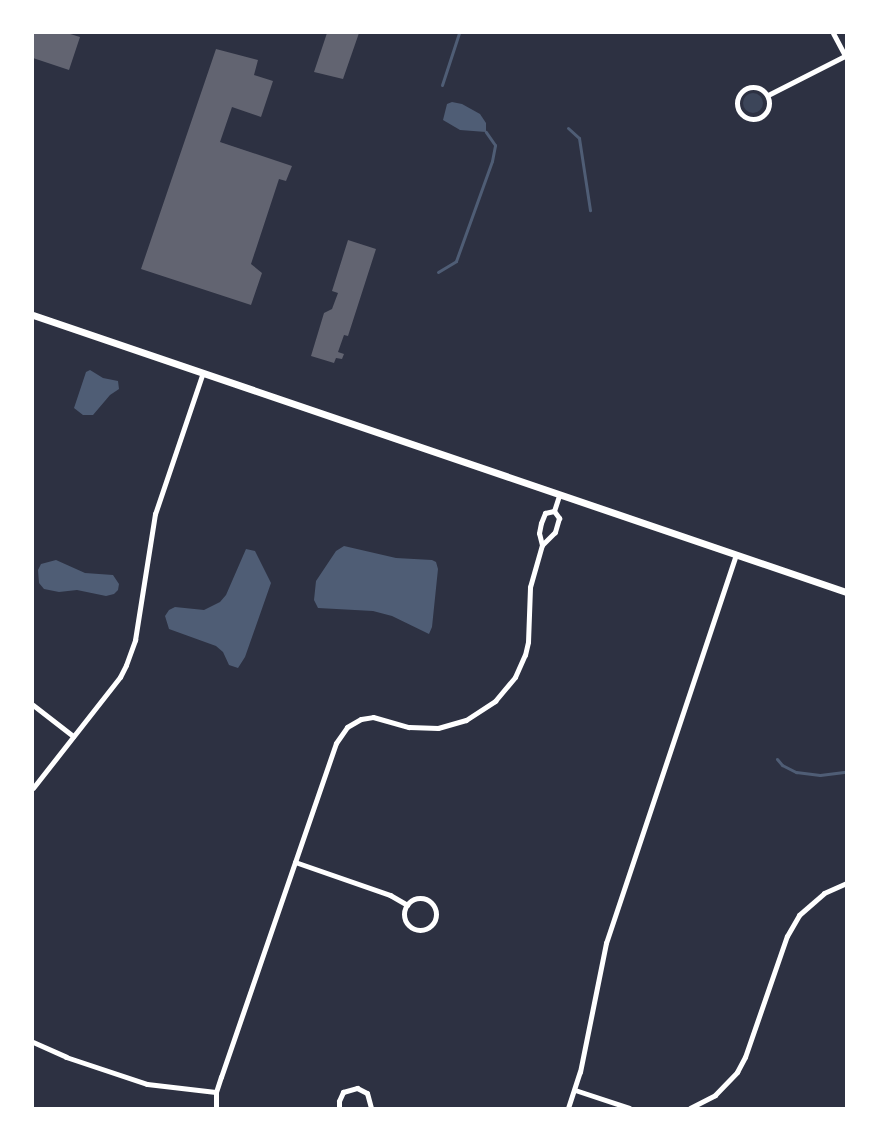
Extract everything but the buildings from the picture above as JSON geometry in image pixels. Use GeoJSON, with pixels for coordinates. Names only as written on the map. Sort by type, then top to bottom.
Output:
{"type":"FeatureCollection","features":[{"type":"Feature","properties":{"kind":"street"},"geometry":{"type":"LineString","coordinates":[[768,95],[846,56],[834,33]]}},
{"type":"Feature","properties":{"kind":"street"},"geometry":{"type":"LineString","coordinates":[[759,87],[768,95],[770,107],[760,118],[747,118],[738,109],[738,97],[747,88],[759,87]]}},
{"type":"Feature","properties":{"kind":"street"},"geometry":{"type":"LineString","coordinates":[[33,315],[202,375],[846,592]]}},
{"type":"Feature","properties":{"kind":"street"},"geometry":{"type":"LineString","coordinates":[[33,788],[120,677],[131,651],[155,514],[202,375]]}},
{"type":"Feature","properties":{"kind":"street"},"geometry":{"type":"LineString","coordinates":[[554,511],[559,496]]}},
{"type":"Feature","properties":{"kind":"street"},"geometry":{"type":"LineString","coordinates":[[542,545],[539,533],[541,523],[545,513],[554,511]]}},
{"type":"Feature","properties":{"kind":"street"},"geometry":{"type":"LineString","coordinates":[[216,1108],[216,1092],[336,743],[351,723],[373,717],[419,729],[446,726],[466,720],[488,707],[510,683],[527,649],[530,587],[542,545],[555,532],[559,518],[554,511]]}},
{"type":"Feature","properties":{"kind":"street"},"geometry":{"type":"LineString","coordinates":[[568,1108],[575,1090],[606,943],[736,555]]}},
{"type":"Feature","properties":{"kind":"street"},"geometry":{"type":"LineString","coordinates":[[33,705],[73,736]]}},
{"type":"Feature","properties":{"kind":"street"},"geometry":{"type":"LineString","coordinates":[[296,862],[390,895],[407,905]]}},
{"type":"Feature","properties":{"kind":"street"},"geometry":{"type":"LineString","coordinates":[[690,1108],[715,1095],[737,1072],[745,1057],[787,936],[799,915],[824,893],[846,884]]}},
{"type":"Feature","properties":{"kind":"street"},"geometry":{"type":"LineString","coordinates":[[417,898],[428,900],[437,913],[434,924],[419,931],[409,927],[404,918],[407,905],[417,898]]}},
{"type":"Feature","properties":{"kind":"street"},"geometry":{"type":"LineString","coordinates":[[33,1042],[66,1057],[147,1084],[216,1092]]}},
{"type":"Feature","properties":{"kind":"street"},"geometry":{"type":"LineString","coordinates":[[339,1108],[343,1092],[357,1088],[367,1093],[371,1108]]}},
{"type":"Feature","properties":{"kind":"street"},"geometry":{"type":"LineString","coordinates":[[575,1090],[629,1108]]}},
{"type":"Feature","properties":{"kind":"shaded area"},"geometry":{"type":"Polygon","coordinates":[[[753,93],[760,96],[763,103],[760,110],[753,113],[746,110],[743,103],[746,96],[753,93]]]}},
{"type":"Feature","properties":{"kind":"shaded area"},"geometry":{"type":"Polygon","coordinates":[[[452,102],[462,104],[480,114],[486,123],[486,132],[460,130],[443,120],[447,104],[452,102]]]}},
{"type":"Feature","properties":{"kind":"shaded area"},"geometry":{"type":"Polygon","coordinates":[[[90,370],[103,378],[118,381],[119,389],[110,395],[93,415],[83,415],[74,408],[86,372],[90,370]]]}},
{"type":"Feature","properties":{"kind":"shaded area"},"geometry":{"type":"Polygon","coordinates":[[[344,546],[396,558],[436,562],[438,569],[432,627],[429,634],[392,616],[373,611],[318,608],[314,600],[316,581],[336,551],[344,546]]]}},
{"type":"Feature","properties":{"kind":"shaded area"},"geometry":{"type":"Polygon","coordinates":[[[246,549],[255,551],[271,583],[245,657],[238,668],[229,665],[223,652],[216,646],[169,629],[165,616],[175,607],[204,610],[220,602],[226,595],[246,549]]]}},
{"type":"Feature","properties":{"kind":"shaded area"},"geometry":{"type":"Polygon","coordinates":[[[56,560],[85,573],[113,575],[119,584],[118,590],[106,596],[77,590],[59,592],[44,589],[39,583],[38,570],[41,564],[56,560]]]}},
{"type":"Feature","properties":{"kind":"waterway"},"geometry":{"type":"LineString","coordinates":[[442,85],[459,33]]}},
{"type":"Feature","properties":{"kind":"waterway"},"geometry":{"type":"LineString","coordinates":[[568,128],[579,138],[590,210]]}},
{"type":"Feature","properties":{"kind":"waterway"},"geometry":{"type":"LineString","coordinates":[[438,272],[456,261],[492,161],[495,145],[486,132]]}},
{"type":"Feature","properties":{"kind":"waterway"},"geometry":{"type":"LineString","coordinates":[[777,759],[782,765],[796,772],[820,775],[846,772]]}}]}
